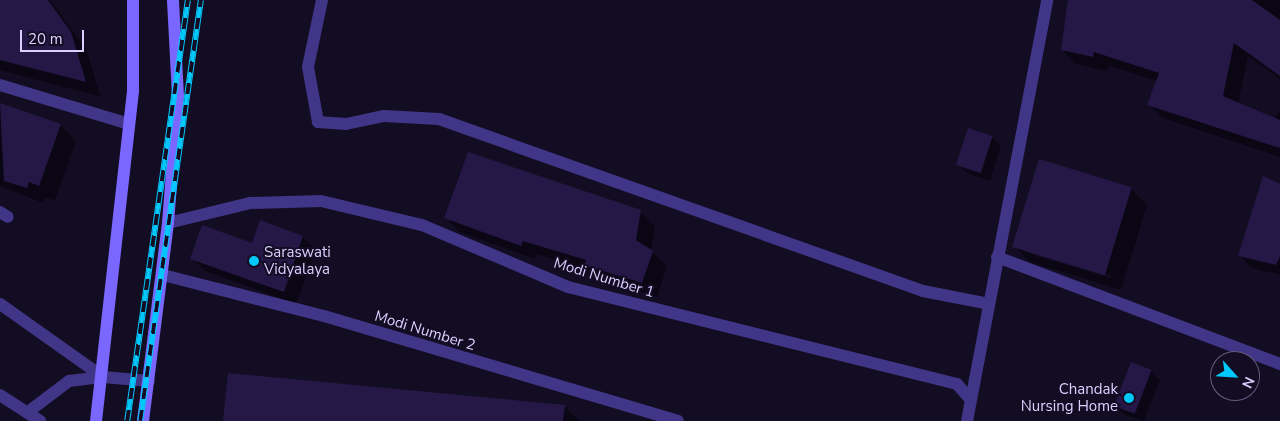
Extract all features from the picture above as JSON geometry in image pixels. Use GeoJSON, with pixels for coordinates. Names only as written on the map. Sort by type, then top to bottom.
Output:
{"type":"FeatureCollection","features":[{"type":"Feature","properties":{"kind":"main road"},"geometry":{"type":"LineString","coordinates":[[96,421],[129,124],[133,0]]}},
{"type":"Feature","properties":{"kind":"main road"},"geometry":{"type":"LineString","coordinates":[[143,421],[168,223],[178,96],[173,0]]}},
{"type":"Feature","properties":{"kind":"street"},"geometry":{"type":"LineString","coordinates":[[322,0],[308,67],[318,122],[346,124],[384,116],[439,119],[923,291],[989,304]]}},
{"type":"Feature","properties":{"kind":"street"},"geometry":{"type":"LineString","coordinates":[[967,421],[1047,0]]}},
{"type":"Feature","properties":{"kind":"street"},"geometry":{"type":"LineString","coordinates":[[0,85],[129,124]]}},
{"type":"Feature","properties":{"kind":"street","name":"Modi Number 1"},"geometry":{"type":"LineString","coordinates":[[168,223],[250,203],[321,201],[422,225],[568,287],[957,384],[970,399]]}},
{"type":"Feature","properties":{"kind":"street"},"geometry":{"type":"LineString","coordinates":[[997,257],[1280,364]]}},
{"type":"Feature","properties":{"kind":"street","name":"Modi Number 2"},"geometry":{"type":"LineString","coordinates":[[162,274],[324,316],[678,421]]}},
{"type":"Feature","properties":{"kind":"street"},"geometry":{"type":"LineString","coordinates":[[0,304],[102,377]]}},
{"type":"Feature","properties":{"kind":"street"},"geometry":{"type":"LineString","coordinates":[[28,412],[69,381],[102,377],[149,381]]}},
{"type":"Feature","properties":{"kind":"street"},"geometry":{"type":"LineString","coordinates":[[0,395],[40,421]]}},
{"type":"Feature","properties":{"kind":"building"},"geometry":{"type":"Polygon","coordinates":[[[0,0],[48,0],[71,32],[86,82],[0,60],[0,0]]]}},
{"type":"Feature","properties":{"kind":"building"},"geometry":{"type":"Polygon","coordinates":[[[1068,0],[1252,0],[1280,20],[1280,76],[1234,43],[1223,96],[1280,120],[1280,148],[1147,105],[1159,73],[1094,52],[1093,57],[1061,50],[1068,0]]]}},
{"type":"Feature","properties":{"kind":"building"},"geometry":{"type":"Polygon","coordinates":[[[0,103],[61,124],[39,186],[29,182],[27,188],[4,181],[0,103]]]}},
{"type":"Feature","properties":{"kind":"building"},"geometry":{"type":"Polygon","coordinates":[[[968,128],[993,136],[981,173],[956,165],[968,128]]]}},
{"type":"Feature","properties":{"kind":"building"},"geometry":{"type":"Polygon","coordinates":[[[468,152],[641,210],[636,240],[653,251],[642,283],[584,265],[586,260],[523,241],[521,246],[444,218],[468,152]]]}},
{"type":"Feature","properties":{"kind":"building"},"geometry":{"type":"Polygon","coordinates":[[[1039,159],[1132,187],[1105,275],[1012,247],[1039,159]]]}},
{"type":"Feature","properties":{"kind":"building"},"geometry":{"type":"Polygon","coordinates":[[[1263,176],[1280,184],[1280,256],[1276,265],[1238,256],[1263,176]]]}},
{"type":"Feature","properties":{"kind":"building"},"geometry":{"type":"Polygon","coordinates":[[[260,220],[303,236],[284,292],[190,259],[202,225],[252,243],[260,220]]]}},
{"type":"Feature","properties":{"kind":"building"},"geometry":{"type":"Polygon","coordinates":[[[1131,362],[1152,370],[1135,414],[1114,406],[1131,362]]]}},
{"type":"Feature","properties":{"kind":"building"},"geometry":{"type":"Polygon","coordinates":[[[228,373],[565,405],[563,421],[223,421],[228,373]]]}},
{"type":"Feature","properties":{"kind":"railway"},"geometry":{"type":"LineString","coordinates":[[127,421],[188,0]]}},
{"type":"Feature","properties":{"kind":"railway"},"geometry":{"type":"LineString","coordinates":[[140,421],[201,0]]}},
{"type":"Feature","properties":{"kind":"place","name":"Saraswati Vidyalaya"},"geometry":{"type":"Point","coordinates":[254,261]}},
{"type":"Feature","properties":{"kind":"place","name":"Chandak Nursing Home"},"geometry":{"type":"Point","coordinates":[1129,398]}}]}
